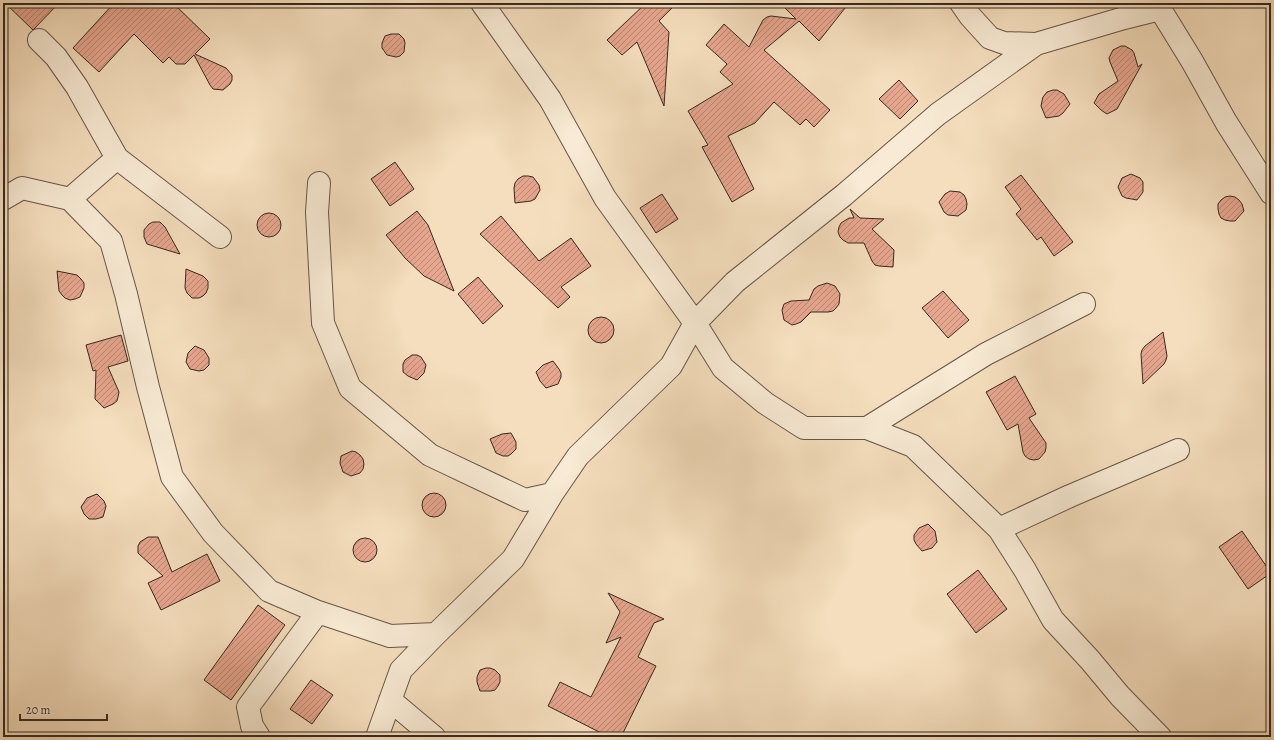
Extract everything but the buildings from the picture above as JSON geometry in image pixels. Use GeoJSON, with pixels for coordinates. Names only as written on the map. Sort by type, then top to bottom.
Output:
{"type":"FeatureCollection","features":[{"type":"Feature","properties":{"kind":"street"},"geometry":{"type":"LineString","coordinates":[[482,3],[550,99],[605,198],[695,323],[724,368],[765,403],[804,428],[867,428],[913,446],[999,529],[1025,570],[1053,620],[1090,660],[1120,696],[1160,737]]}},
{"type":"Feature","properties":{"kind":"street"},"geometry":{"type":"LineString","coordinates":[[961,3],[970,16],[990,38],[1004,43],[1036,44],[1160,6],[1226,122],[1271,193]]}},
{"type":"Feature","properties":{"kind":"street"},"geometry":{"type":"LineString","coordinates":[[39,40],[56,57],[77,88],[117,158],[220,237]]}},
{"type":"Feature","properties":{"kind":"street"},"geometry":{"type":"LineString","coordinates":[[377,737],[401,670],[513,559],[552,494],[578,456],[671,366],[695,323],[735,282],[844,195],[938,114],[1036,44]]}},
{"type":"Feature","properties":{"kind":"street"},"geometry":{"type":"LineString","coordinates":[[70,199],[117,158]]}},
{"type":"Feature","properties":{"kind":"street"},"geometry":{"type":"LineString","coordinates":[[319,184],[317,212],[323,323],[350,388],[430,455],[525,500],[552,494]]}},
{"type":"Feature","properties":{"kind":"street"},"geometry":{"type":"LineString","coordinates":[[3,199],[22,188],[70,199],[111,241],[126,294],[148,387],[172,477],[213,533],[269,590],[318,612],[390,636],[436,634]]}},
{"type":"Feature","properties":{"kind":"street"},"geometry":{"type":"LineString","coordinates":[[867,428],[986,354],[1084,304]]}},
{"type":"Feature","properties":{"kind":"street"},"geometry":{"type":"LineString","coordinates":[[999,529],[1070,496],[1178,450]]}},
{"type":"Feature","properties":{"kind":"street"},"geometry":{"type":"LineString","coordinates":[[259,737],[252,726],[248,707],[318,612]]}},
{"type":"Feature","properties":{"kind":"street"},"geometry":{"type":"LineString","coordinates":[[390,700],[434,737]]}}]}
